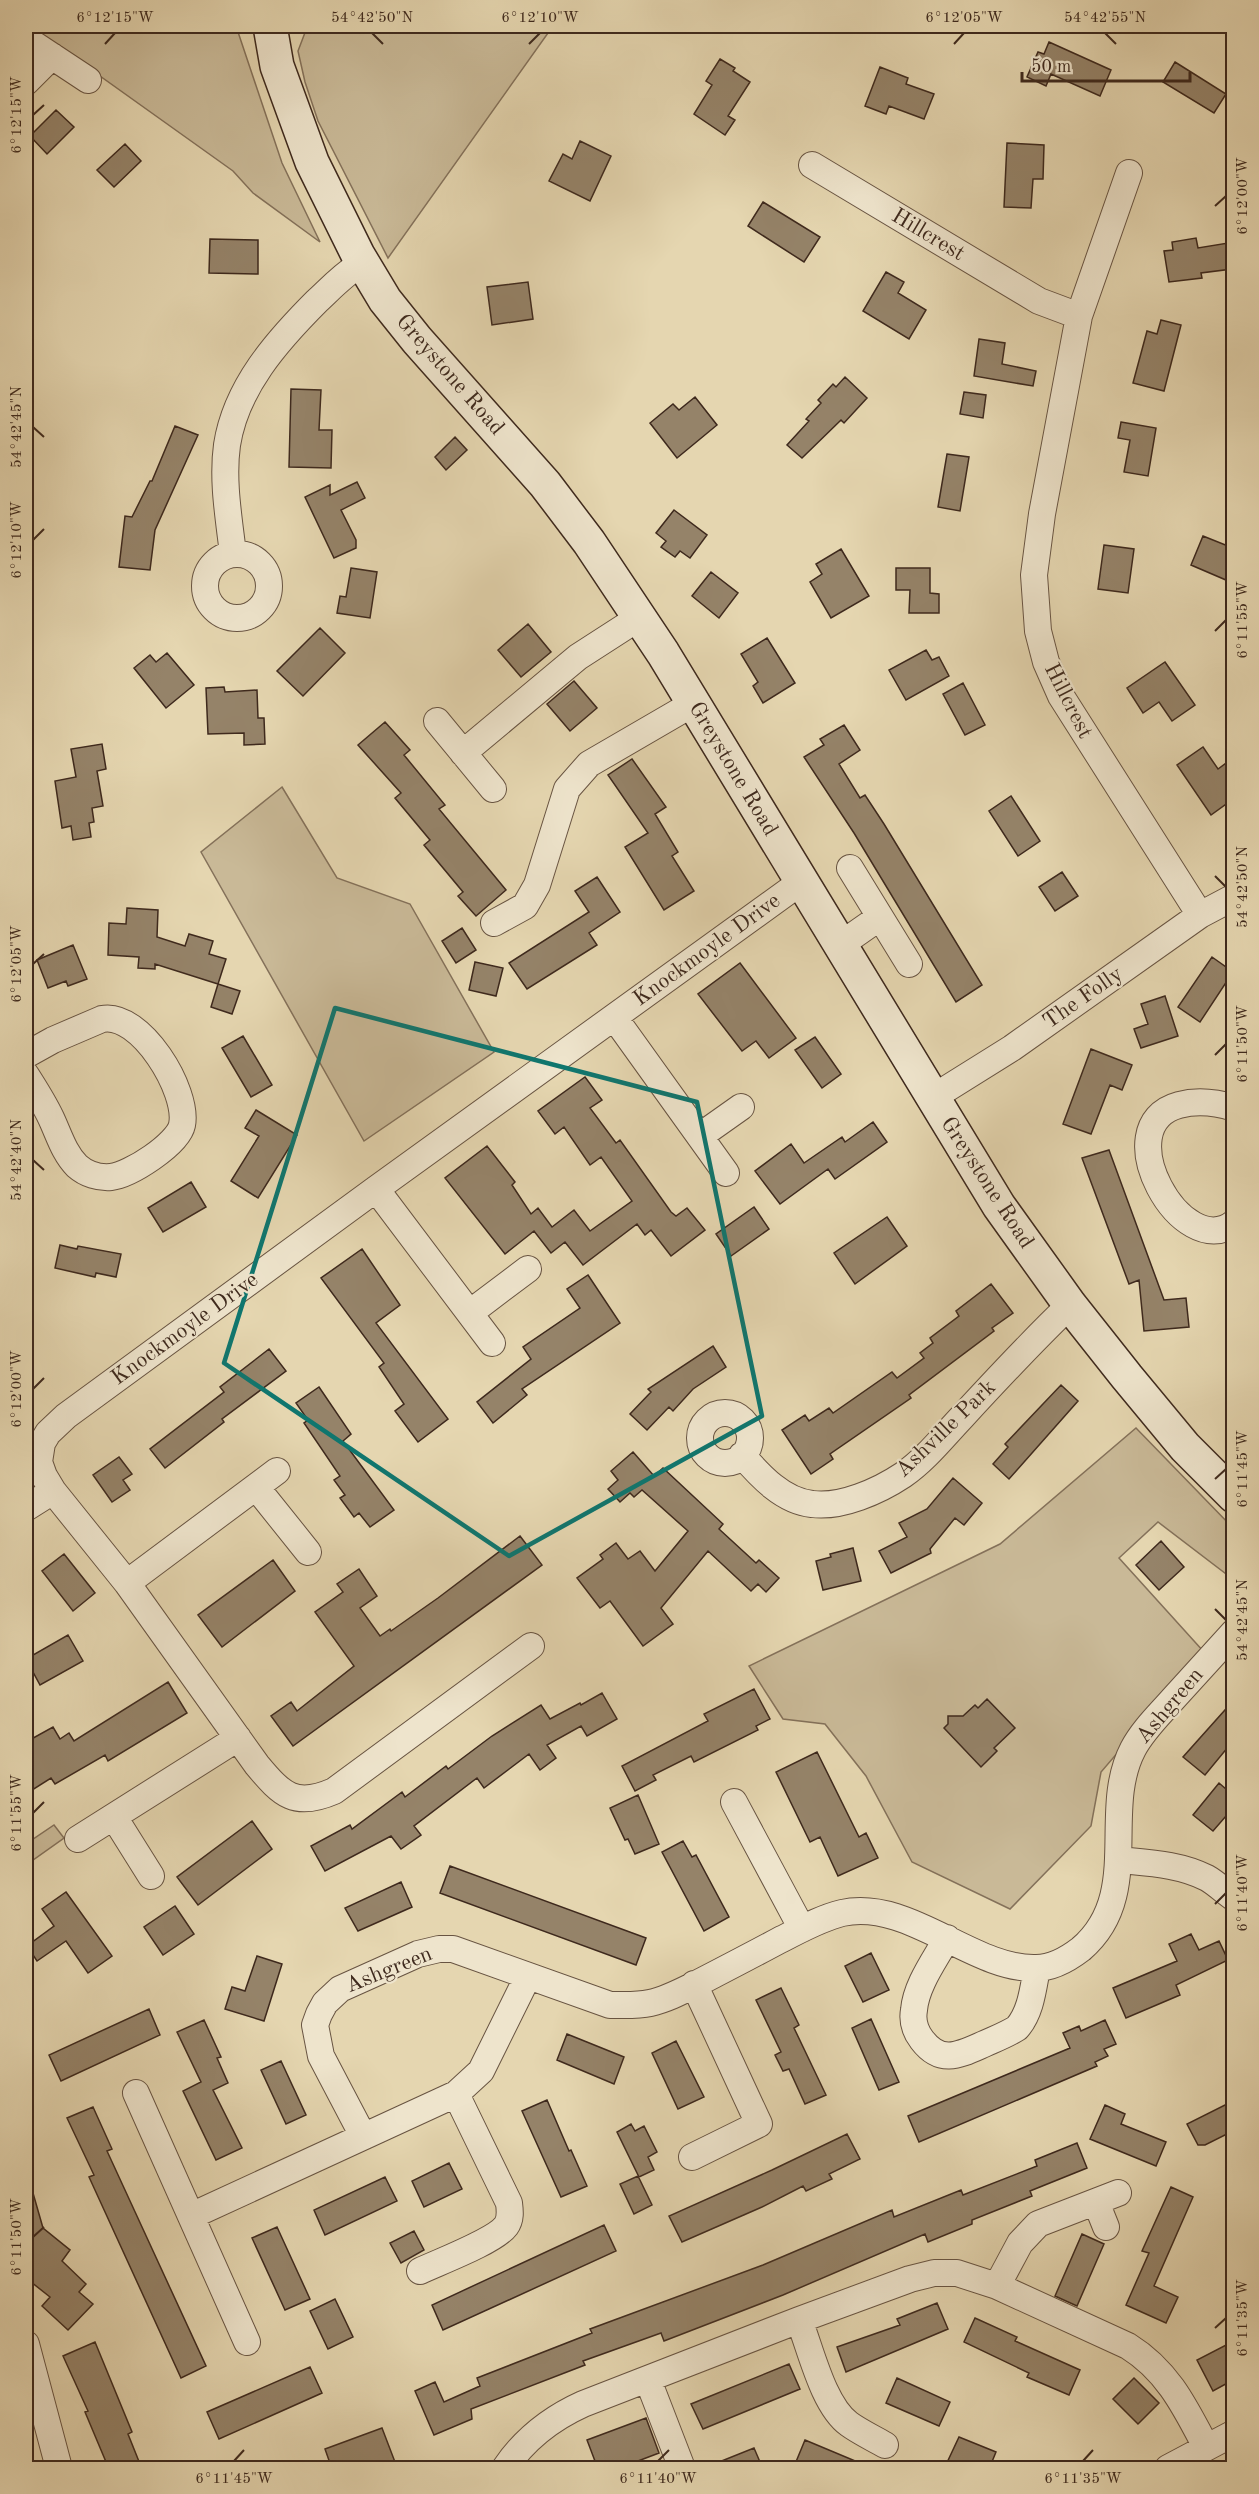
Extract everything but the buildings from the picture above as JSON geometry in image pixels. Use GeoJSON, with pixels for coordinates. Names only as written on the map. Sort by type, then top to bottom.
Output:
{"type":"FeatureCollection","features":[{"type":"Feature","properties":{"kind":"main road","name":"Greystone Road"},"geometry":{"type":"LineString","coordinates":[[270,26],[276,66],[312,162],[332,207],[385,300],[417,340],[544,484],[590,543],[694,703],[999,1206],[1070,1305],[1185,1447],[1233,1496]]}},
{"type":"Feature","properties":{"kind":"street"},"geometry":{"type":"LineString","coordinates":[[26,39],[88,80]]}},
{"type":"Feature","properties":{"kind":"street"},"geometry":{"type":"LineString","coordinates":[[26,82],[52,56]]}},
{"type":"Feature","properties":{"kind":"street","name":"Hillcrest"},"geometry":{"type":"LineString","coordinates":[[812,165],[1039,301],[1079,316]]}},
{"type":"Feature","properties":{"kind":"street","name":"Hillcrest"},"geometry":{"type":"LineString","coordinates":[[1129,173],[1079,316],[1042,514],[1034,575],[1038,631],[1046,662],[1060,696],[1200,915]]}},
{"type":"Feature","properties":{"kind":"street"},"geometry":{"type":"LineString","coordinates":[[234,554],[226,461],[228,443],[239,404],[262,362],[299,319],[347,272],[362,263]]}},
{"type":"Feature","properties":{"kind":"street"},"geometry":{"type":"LineString","coordinates":[[463,753],[578,657],[640,617]]}},
{"type":"Feature","properties":{"kind":"street"},"geometry":{"type":"LineString","coordinates":[[494,923],[525,906],[537,885],[567,789],[589,764],[694,703]]}},
{"type":"Feature","properties":{"kind":"street"},"geometry":{"type":"LineString","coordinates":[[437,721],[493,789]]}},
{"type":"Feature","properties":{"kind":"street"},"geometry":{"type":"LineString","coordinates":[[850,868],[909,964]]}},
{"type":"Feature","properties":{"kind":"street","name":"Knockmoyle Drive"},"geometry":{"type":"LineString","coordinates":[[531,1646],[347,1782],[319,1798],[305,1800],[292,1798],[277,1789],[127,1583],[53,1491],[39,1462],[40,1448],[48,1433],[66,1416],[801,882]]}},
{"type":"Feature","properties":{"kind":"street","name":"The Folly"},"geometry":{"type":"LineString","coordinates":[[932,1098],[1012,1047],[1200,915],[1233,897]]}},
{"type":"Feature","properties":{"kind":"street"},"geometry":{"type":"LineString","coordinates":[[840,945],[880,917]]}},
{"type":"Feature","properties":{"kind":"street","name":"Knockmoyle Drive"},"geometry":{"type":"LineString","coordinates":[[614,1017],[726,1173]]}},
{"type":"Feature","properties":{"kind":"street"},"geometry":{"type":"LineString","coordinates":[[26,1055],[52,1040],[102,1019],[121,1021],[147,1042],[169,1071],[178,1091],[182,1124],[178,1135],[169,1144],[125,1173],[108,1177],[91,1175],[70,1158],[51,1117],[26,1075]]}},
{"type":"Feature","properties":{"kind":"street"},"geometry":{"type":"LineString","coordinates":[[1233,1108],[1204,1101],[1174,1106],[1161,1114],[1152,1125],[1148,1149],[1159,1187],[1186,1220],[1208,1230],[1226,1229],[1233,1223]]}},
{"type":"Feature","properties":{"kind":"street"},"geometry":{"type":"LineString","coordinates":[[700,1136],[741,1107]]}},
{"type":"Feature","properties":{"kind":"street"},"geometry":{"type":"LineString","coordinates":[[376,1189],[471,1312],[492,1343]]}},
{"type":"Feature","properties":{"kind":"street"},"geometry":{"type":"LineString","coordinates":[[471,1312],[528,1269]]}},
{"type":"Feature","properties":{"kind":"street","name":"Ashville Park"},"geometry":{"type":"LineString","coordinates":[[742,1455],[776,1488],[798,1501],[812,1504],[840,1502],[888,1484],[920,1461],[1034,1339],[1070,1305]]}},
{"type":"Feature","properties":{"kind":"street"},"geometry":{"type":"LineString","coordinates":[[127,1583],[277,1471]]}},
{"type":"Feature","properties":{"kind":"street"},"geometry":{"type":"LineString","coordinates":[[256,1487],[309,1552]]}},
{"type":"Feature","properties":{"kind":"street"},"geometry":{"type":"LineString","coordinates":[[26,1508],[53,1491]]}},
{"type":"Feature","properties":{"kind":"street","name":"Ashgreen"},"geometry":{"type":"LineString","coordinates":[[363,2136],[321,2056],[315,2025],[319,2014],[332,1995],[340,1989],[418,1954],[439,1949],[464,1953],[610,2005],[650,2003],[667,1999],[802,1929],[845,1912],[866,1912],[896,1918],[1003,1963],[1037,1968],[1054,1965],[1072,1956],[1098,1930],[1109,1912],[1119,1860],[1125,1772],[1133,1748],[1148,1726],[1233,1632]]}},
{"type":"Feature","properties":{"kind":"street"},"geometry":{"type":"LineString","coordinates":[[78,1839],[238,1738]]}},
{"type":"Feature","properties":{"kind":"street"},"geometry":{"type":"LineString","coordinates":[[734,1802],[802,1929]]}},
{"type":"Feature","properties":{"kind":"street"},"geometry":{"type":"LineString","coordinates":[[114,1817],[151,1876]]}},
{"type":"Feature","properties":{"kind":"street"},"geometry":{"type":"LineString","coordinates":[[1119,1860],[1190,1870],[1209,1879],[1233,1898]]}},
{"type":"Feature","properties":{"kind":"street"},"geometry":{"type":"LineString","coordinates":[[947,1938],[929,1971],[914,2007],[916,2030],[924,2043],[936,2054],[951,2056],[963,2053],[1017,2028],[1029,2004],[1037,1968]]}},
{"type":"Feature","properties":{"kind":"street"},"geometry":{"type":"LineString","coordinates":[[191,2216],[456,2094],[481,2071],[528,1976]]}},
{"type":"Feature","properties":{"kind":"street"},"geometry":{"type":"LineString","coordinates":[[692,2157],[759,2124],[694,1984]]}},
{"type":"Feature","properties":{"kind":"street"},"geometry":{"type":"LineString","coordinates":[[136,2093],[247,2342]]}},
{"type":"Feature","properties":{"kind":"street"},"geometry":{"type":"LineString","coordinates":[[420,2271],[493,2236],[506,2226],[510,2218],[508,2203],[456,2094]]}},
{"type":"Feature","properties":{"kind":"street"},"geometry":{"type":"LineString","coordinates":[[997,2286],[1014,2252],[1032,2229],[1043,2221],[1107,2197],[1106,2227]]}},
{"type":"Feature","properties":{"kind":"street"},"geometry":{"type":"LineString","coordinates":[[505,2469],[522,2447],[560,2415],[799,2320],[910,2279],[933,2273],[957,2273],[997,2286],[1144,2356],[1158,2369],[1181,2398],[1206,2447]]}},
{"type":"Feature","properties":{"kind":"street"},"geometry":{"type":"LineString","coordinates":[[799,2320],[830,2402],[849,2425],[885,2445]]}},
{"type":"Feature","properties":{"kind":"street"},"geometry":{"type":"LineString","coordinates":[[26,2344],[32,2396],[59,2469]]}},
{"type":"Feature","properties":{"kind":"street"},"geometry":{"type":"LineString","coordinates":[[648,2380],[682,2469]]}},
{"type":"Feature","properties":{"kind":"street"},"geometry":{"type":"LineString","coordinates":[[1168,2469],[1233,2433]]}},
{"type":"Feature","properties":{"kind":"highlighted area"},"geometry":{"type":"Polygon","coordinates":[[[335,1008],[697,1102],[762,1416],[509,1556],[224,1363],[335,1008]]]}},
{"type":"Feature","properties":{"kind":"shaded area"},"geometry":{"type":"Polygon","coordinates":[[[30,26],[236,26],[282,163],[320,242],[253,193],[233,171],[30,26]]]}},
{"type":"Feature","properties":{"kind":"shaded area"},"geometry":{"type":"Polygon","coordinates":[[[310,26],[553,26],[388,258],[318,121],[298,51],[306,30],[310,26]]]}},
{"type":"Feature","properties":{"kind":"shaded area"},"geometry":{"type":"Polygon","coordinates":[[[282,787],[337,878],[410,904],[494,1052],[364,1141],[201,852],[282,787]]]}},
{"type":"Feature","properties":{"kind":"shaded area"},"geometry":{"type":"Polygon","coordinates":[[[1136,1428],[1233,1528],[1234,1580],[1158,1522],[1119,1558],[1204,1652],[1101,1772],[1091,1826],[1010,1909],[912,1862],[866,1776],[825,1724],[783,1719],[749,1666],[1000,1544],[1136,1428]]]}},
{"type":"Feature","properties":{"kind":"shaded area"},"geometry":{"type":"Polygon","coordinates":[[[54,1825],[64,1838],[26,1865],[26,1844],[54,1825]]]}}]}
